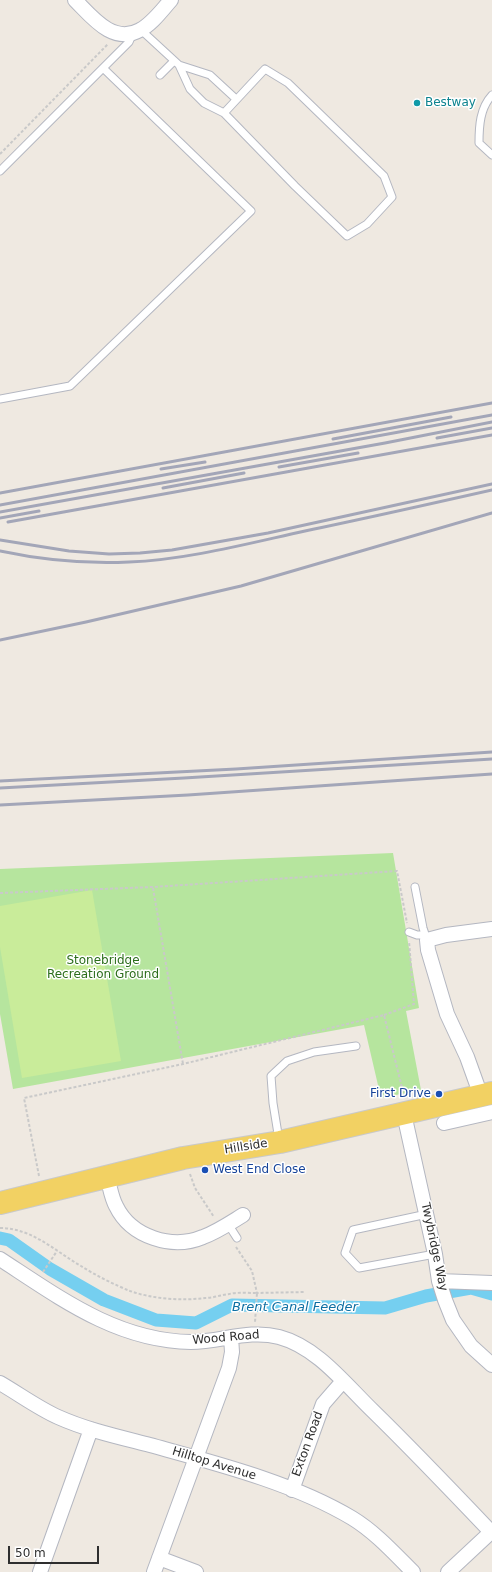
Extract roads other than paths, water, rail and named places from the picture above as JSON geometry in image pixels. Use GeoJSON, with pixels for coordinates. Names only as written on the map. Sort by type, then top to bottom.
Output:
{"type":"FeatureCollection","features":[{"type":"Feature","properties":{"kind":"main road","name":"Hillside"},"geometry":{"type":"LineString","coordinates":[[0,1203],[183,1158],[280,1142],[404,1105],[488,1100]]}},
{"type":"Feature","properties":{"kind":"street"},"geometry":{"type":"LineString","coordinates":[[75,0],[100,24],[118,34],[137,32],[171,0]]}},
{"type":"Feature","properties":{"kind":"street"},"geometry":{"type":"LineString","coordinates":[[444,1123],[488,1100],[447,1014],[428,950],[426,937],[492,928]]}},
{"type":"Feature","properties":{"kind":"street","name":"Twybridge Way"},"geometry":{"type":"LineString","coordinates":[[404,1105],[436,1254],[442,1289],[453,1320],[471,1346],[492,1365]]}},
{"type":"Feature","properties":{"kind":"street"},"geometry":{"type":"LineString","coordinates":[[107,1177],[115,1205],[121,1216],[136,1229],[151,1238],[178,1243],[202,1238],[243,1215]]}},
{"type":"Feature","properties":{"kind":"street","name":"Wood Road"},"geometry":{"type":"LineString","coordinates":[[0,1259],[66,1303],[103,1322],[138,1334],[166,1340],[193,1342],[248,1334],[265,1335],[278,1337],[300,1345],[319,1358],[428,1465],[491,1532],[448,1572]]}},
{"type":"Feature","properties":{"kind":"street"},"geometry":{"type":"LineString","coordinates":[[442,1289],[492,1283]]}},
{"type":"Feature","properties":{"kind":"street"},"geometry":{"type":"LineString","coordinates":[[154,1572],[229,1368],[232,1352],[231,1337]]}},
{"type":"Feature","properties":{"kind":"street","name":"Exton Road"},"geometry":{"type":"LineString","coordinates":[[292,1490],[323,1404],[343,1381]]}},
{"type":"Feature","properties":{"kind":"street","name":"Hilltop Avenue"},"geometry":{"type":"LineString","coordinates":[[0,1383],[57,1416],[91,1429],[197,1458],[270,1481],[306,1495],[352,1518],[366,1527],[413,1572]]}},
{"type":"Feature","properties":{"kind":"street"},"geometry":{"type":"LineString","coordinates":[[40,1572],[91,1429]]}},
{"type":"Feature","properties":{"kind":"street"},"geometry":{"type":"LineString","coordinates":[[159,1558],[196,1572]]}},
{"type":"Feature","properties":{"kind":"lane"},"geometry":{"type":"LineString","coordinates":[[0,171],[129,42],[137,32],[177,63],[210,75],[236,99]]}},
{"type":"Feature","properties":{"kind":"lane"},"geometry":{"type":"LineString","coordinates":[[160,75],[177,63]]}},
{"type":"Feature","properties":{"kind":"lane"},"geometry":{"type":"LineString","coordinates":[[177,63],[190,89],[204,103],[224,113],[295,186],[347,236],[368,224],[392,196],[384,176],[288,83],[266,69],[224,113]]}},
{"type":"Feature","properties":{"kind":"lane"},"geometry":{"type":"LineString","coordinates":[[0,399],[70,386],[251,211],[103,68]]}},
{"type":"Feature","properties":{"kind":"lane"},"geometry":{"type":"LineString","coordinates":[[492,95],[488,98],[479,121],[479,143],[492,155]]}},
{"type":"Feature","properties":{"kind":"lane"},"geometry":{"type":"LineString","coordinates":[[416,887],[422,928],[426,937]]}},
{"type":"Feature","properties":{"kind":"lane"},"geometry":{"type":"LineString","coordinates":[[409,932],[426,937]]}},
{"type":"Feature","properties":{"kind":"lane"},"geometry":{"type":"LineString","coordinates":[[280,1142],[273,1103],[271,1076],[287,1060],[314,1052],[356,1046]]}},
{"type":"Feature","properties":{"kind":"lane"},"geometry":{"type":"LineString","coordinates":[[427,1214],[353,1230],[345,1253],[359,1268],[436,1254]]}},
{"type":"Feature","properties":{"kind":"lane"},"geometry":{"type":"LineString","coordinates":[[227,1225],[237,1238]]}},
{"type":"Feature","properties":{"kind":"waterway","name":"Brent Canal Feeder"},"geometry":{"type":"LineString","coordinates":[[0,1238],[9,1240],[50,1269],[104,1300],[156,1320],[196,1323],[232,1305],[385,1308],[426,1296],[471,1288],[492,1294]]}},
{"type":"Feature","properties":{"kind":"railway"},"geometry":{"type":"LineString","coordinates":[[0,493],[492,403]]}},
{"type":"Feature","properties":{"kind":"railway"},"geometry":{"type":"LineString","coordinates":[[0,505],[492,415]]}},
{"type":"Feature","properties":{"kind":"railway"},"geometry":{"type":"LineString","coordinates":[[333,439],[451,417]]}},
{"type":"Feature","properties":{"kind":"railway"},"geometry":{"type":"LineString","coordinates":[[0,512],[385,443],[492,422]]}},
{"type":"Feature","properties":{"kind":"railway"},"geometry":{"type":"LineString","coordinates":[[437,438],[492,428]]}},
{"type":"Feature","properties":{"kind":"railway"},"geometry":{"type":"LineString","coordinates":[[8,522],[492,435]]}},
{"type":"Feature","properties":{"kind":"railway"},"geometry":{"type":"LineString","coordinates":[[279,467],[358,453]]}},
{"type":"Feature","properties":{"kind":"railway"},"geometry":{"type":"LineString","coordinates":[[161,469],[205,462]]}},
{"type":"Feature","properties":{"kind":"railway"},"geometry":{"type":"LineString","coordinates":[[163,488],[244,473]]}},
{"type":"Feature","properties":{"kind":"railway"},"geometry":{"type":"LineString","coordinates":[[0,540],[69,551],[109,554],[172,550],[268,533],[492,484]]}},
{"type":"Feature","properties":{"kind":"railway"},"geometry":{"type":"LineString","coordinates":[[0,551],[32,557],[80,562],[151,561],[240,546],[492,490]]}},
{"type":"Feature","properties":{"kind":"railway"},"geometry":{"type":"LineString","coordinates":[[0,518],[39,511]]}},
{"type":"Feature","properties":{"kind":"railway"},"geometry":{"type":"LineString","coordinates":[[0,640],[86,622],[241,586],[492,513]]}},
{"type":"Feature","properties":{"kind":"railway"},"geometry":{"type":"LineString","coordinates":[[0,781],[236,769],[492,752]]}},
{"type":"Feature","properties":{"kind":"railway"},"geometry":{"type":"LineString","coordinates":[[0,788],[492,759]]}},
{"type":"Feature","properties":{"kind":"railway"},"geometry":{"type":"LineString","coordinates":[[0,805],[188,795],[492,774]]}},
{"type":"Feature","properties":{"kind":"place","name":"Bestway"},"geometry":{"type":"Point","coordinates":[417,103]}},
{"type":"Feature","properties":{"kind":"place","name":"First Drive"},"geometry":{"type":"Point","coordinates":[439,1094]}},
{"type":"Feature","properties":{"kind":"place","name":"West End Close"},"geometry":{"type":"Point","coordinates":[205,1170]}},
{"type":"Feature","properties":{"kind":"park label","name":"Stonebridge Recreation Ground"},"geometry":{"type":"Point","coordinates":[103,968]}}]}
